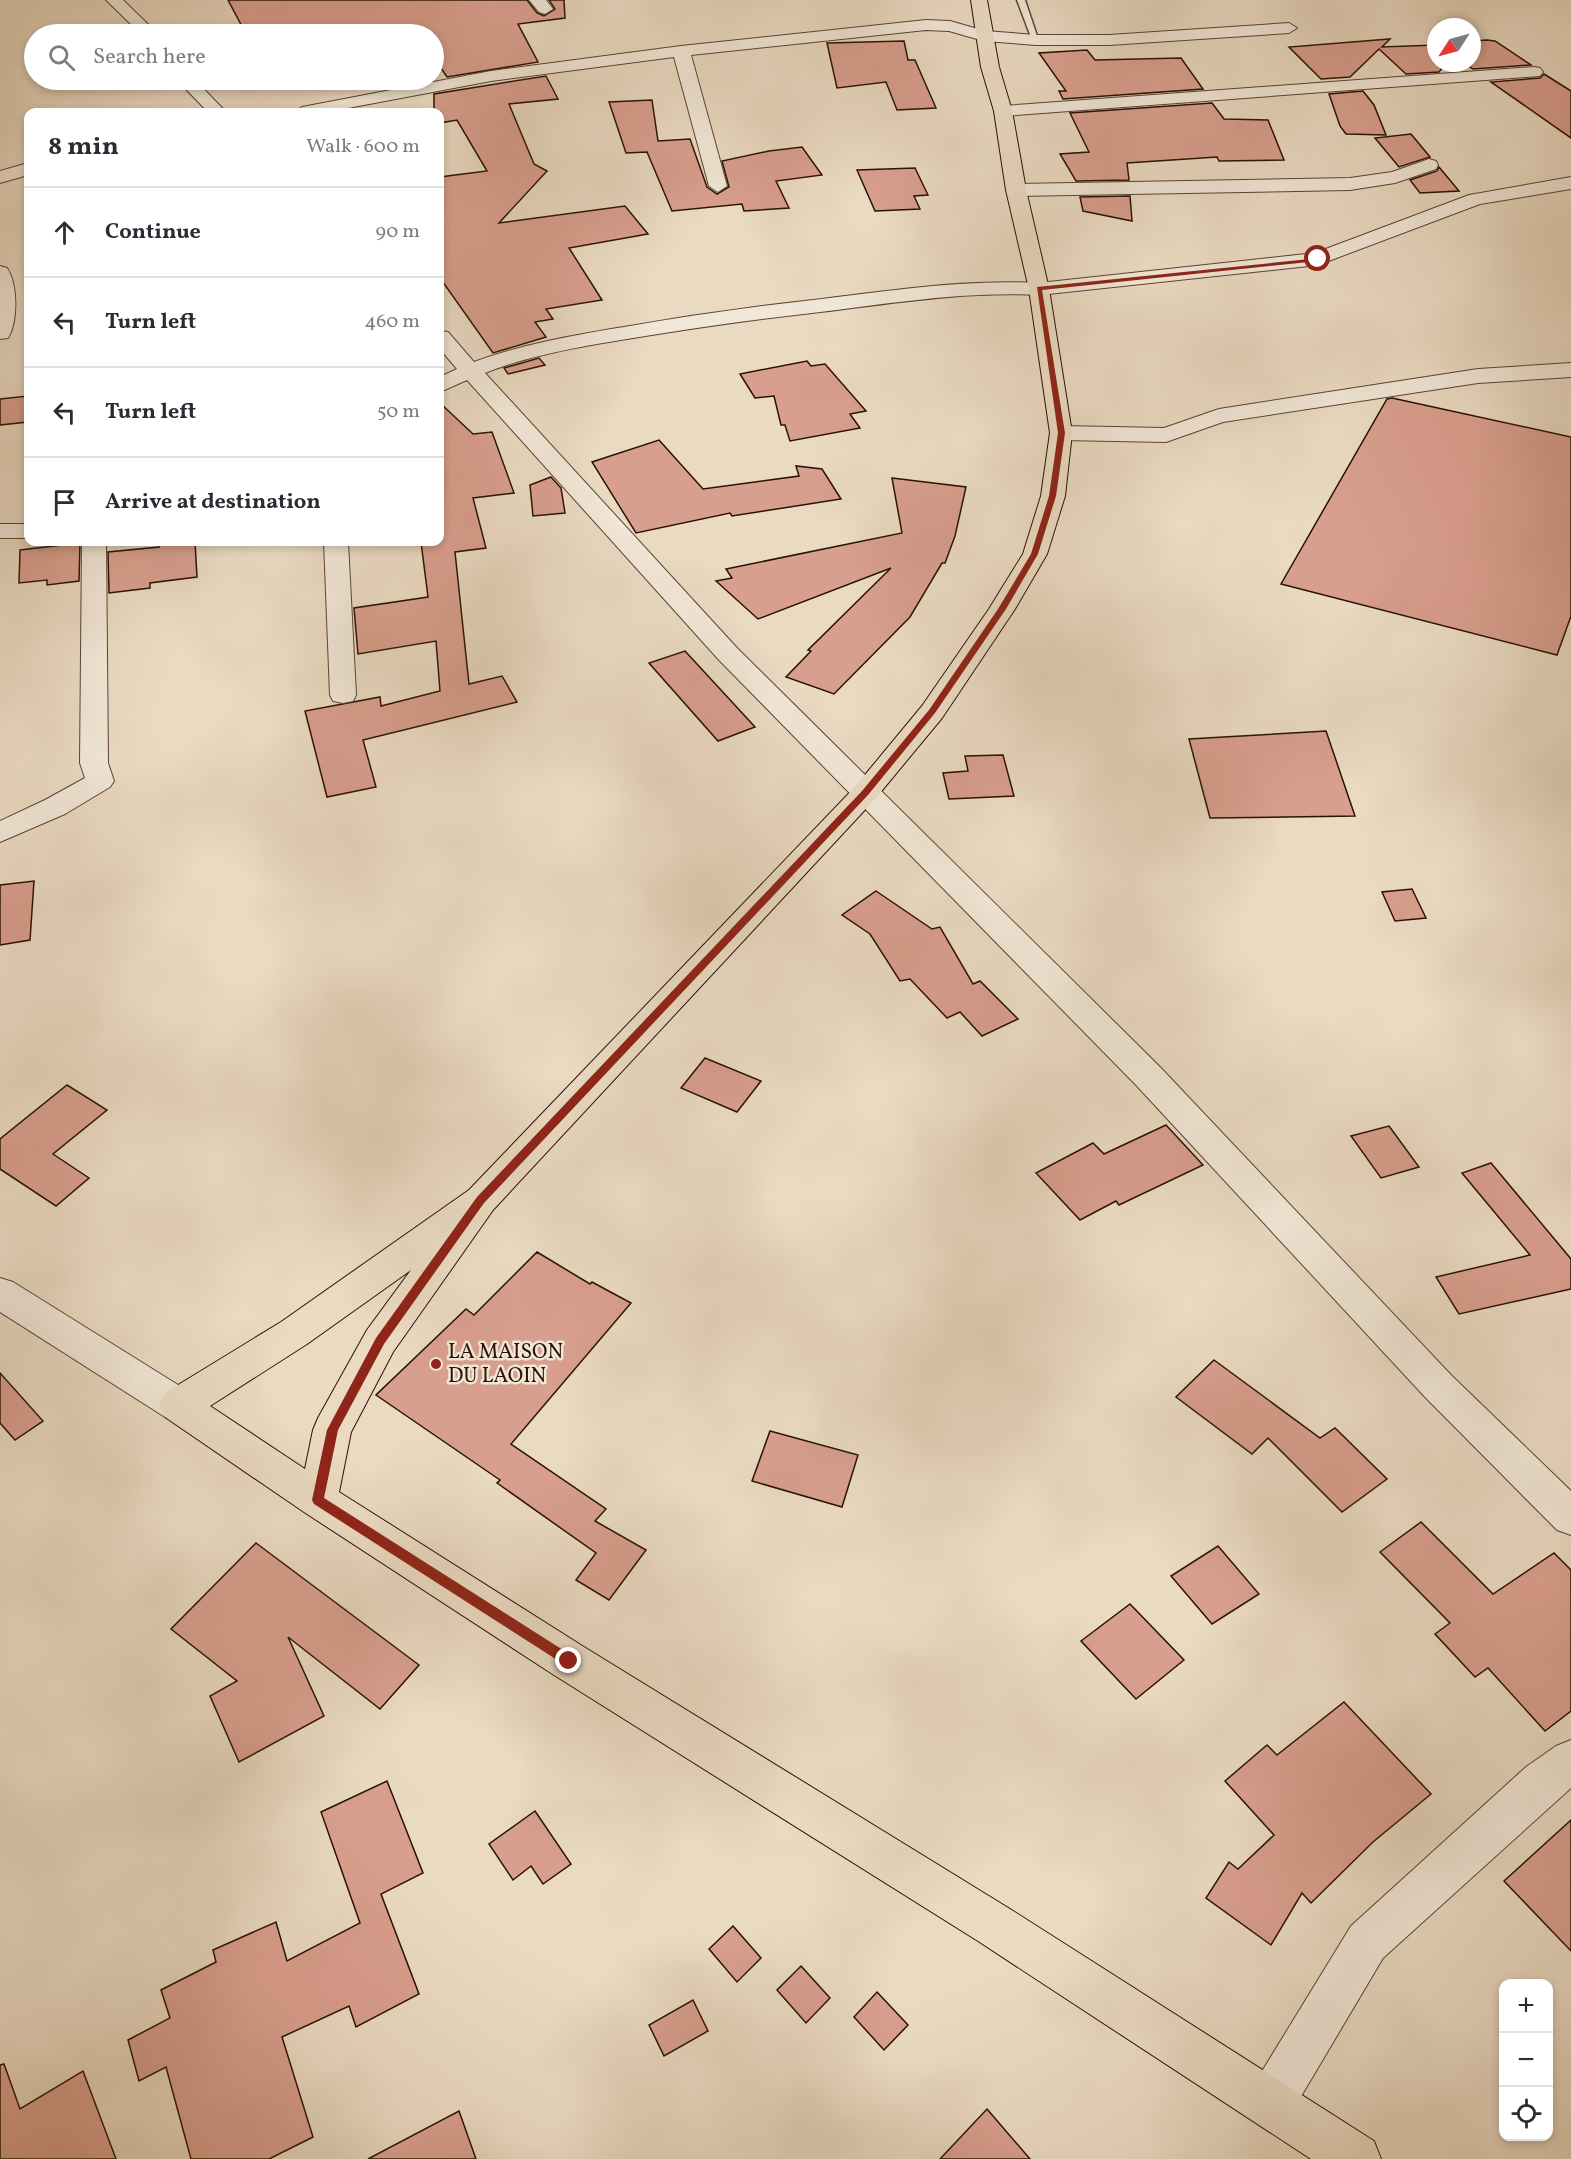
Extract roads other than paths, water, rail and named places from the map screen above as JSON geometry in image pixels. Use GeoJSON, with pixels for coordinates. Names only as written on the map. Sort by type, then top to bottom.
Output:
{"type":"FeatureCollection","features":[{"type":"Feature","properties":{"kind":"main road"},"geometry":{"type":"LineString","coordinates":[[318,1500],[332,1430],[380,1341],[480,1200],[865,793],[932,711],[1002,609],[1035,554],[1053,496],[1061,433],[1039,289],[1016,190],[1003,111],[984,36],[979,0]]}},
{"type":"Feature","properties":{"kind":"main road"},"geometry":{"type":"LineString","coordinates":[[480,1200],[304,1325],[220,1382],[178,1405],[318,1500],[569,1661],[994,1925],[1356,2159]]}},
{"type":"Feature","properties":{"kind":"street"},"geometry":{"type":"LineString","coordinates":[[114,0],[139,24]]}},
{"type":"Feature","properties":{"kind":"street"},"geometry":{"type":"LineString","coordinates":[[444,85],[491,76],[681,51],[926,25],[950,26],[984,36],[1036,40],[1109,40],[1289,28]]}},
{"type":"Feature","properties":{"kind":"street"},"geometry":{"type":"LineString","coordinates":[[681,51],[718,186]]}},
{"type":"Feature","properties":{"kind":"street"},"geometry":{"type":"LineString","coordinates":[[1003,111],[1534,72]]}},
{"type":"Feature","properties":{"kind":"street"},"geometry":{"type":"LineString","coordinates":[[196,90],[213,108]]}},
{"type":"Feature","properties":{"kind":"street"},"geometry":{"type":"LineString","coordinates":[[323,108],[418,90]]}},
{"type":"Feature","properties":{"kind":"street"},"geometry":{"type":"LineString","coordinates":[[1016,190],[1350,184],[1395,177],[1429,165]]}},
{"type":"Feature","properties":{"kind":"street"},"geometry":{"type":"LineString","coordinates":[[0,177],[24,170]]}},
{"type":"Feature","properties":{"kind":"street"},"geometry":{"type":"LineString","coordinates":[[444,383],[470,369],[584,338],[702,318],[960,290],[1002,287],[1039,289],[1318,259],[1476,199],[1571,183]]}},
{"type":"Feature","properties":{"kind":"street"},"geometry":{"type":"LineString","coordinates":[[0,272],[4,284],[6,308],[0,333]]}},
{"type":"Feature","properties":{"kind":"street"},"geometry":{"type":"LineString","coordinates":[[444,341],[728,654],[1148,1076],[1438,1386],[1571,1517]]}},
{"type":"Feature","properties":{"kind":"street"},"geometry":{"type":"LineString","coordinates":[[1061,433],[1166,435],[1220,416],[1478,376],[1571,370]]}},
{"type":"Feature","properties":{"kind":"street"},"geometry":{"type":"LineString","coordinates":[[0,531],[24,531]]}},
{"type":"Feature","properties":{"kind":"street"},"geometry":{"type":"LineString","coordinates":[[0,832],[55,807],[100,781],[94,763],[92,605],[94,546]]}},
{"type":"Feature","properties":{"kind":"street"},"geometry":{"type":"LineString","coordinates":[[336,546],[343,695]]}},
{"type":"Feature","properties":{"kind":"street"},"geometry":{"type":"LineString","coordinates":[[0,1293],[178,1405]]}},
{"type":"Feature","properties":{"kind":"street"},"geometry":{"type":"LineString","coordinates":[[1270,2103],[1367,1942],[1542,1782],[1571,1761]]}},
{"type":"Feature","properties":{"kind":"lane"},"geometry":{"type":"LineString","coordinates":[[1021,0],[1036,40]]}},
{"type":"Feature","properties":{"kind":"place","name":"LA MAISON DU LAOIN"},"geometry":{"type":"Point","coordinates":[436,1364]}}]}
